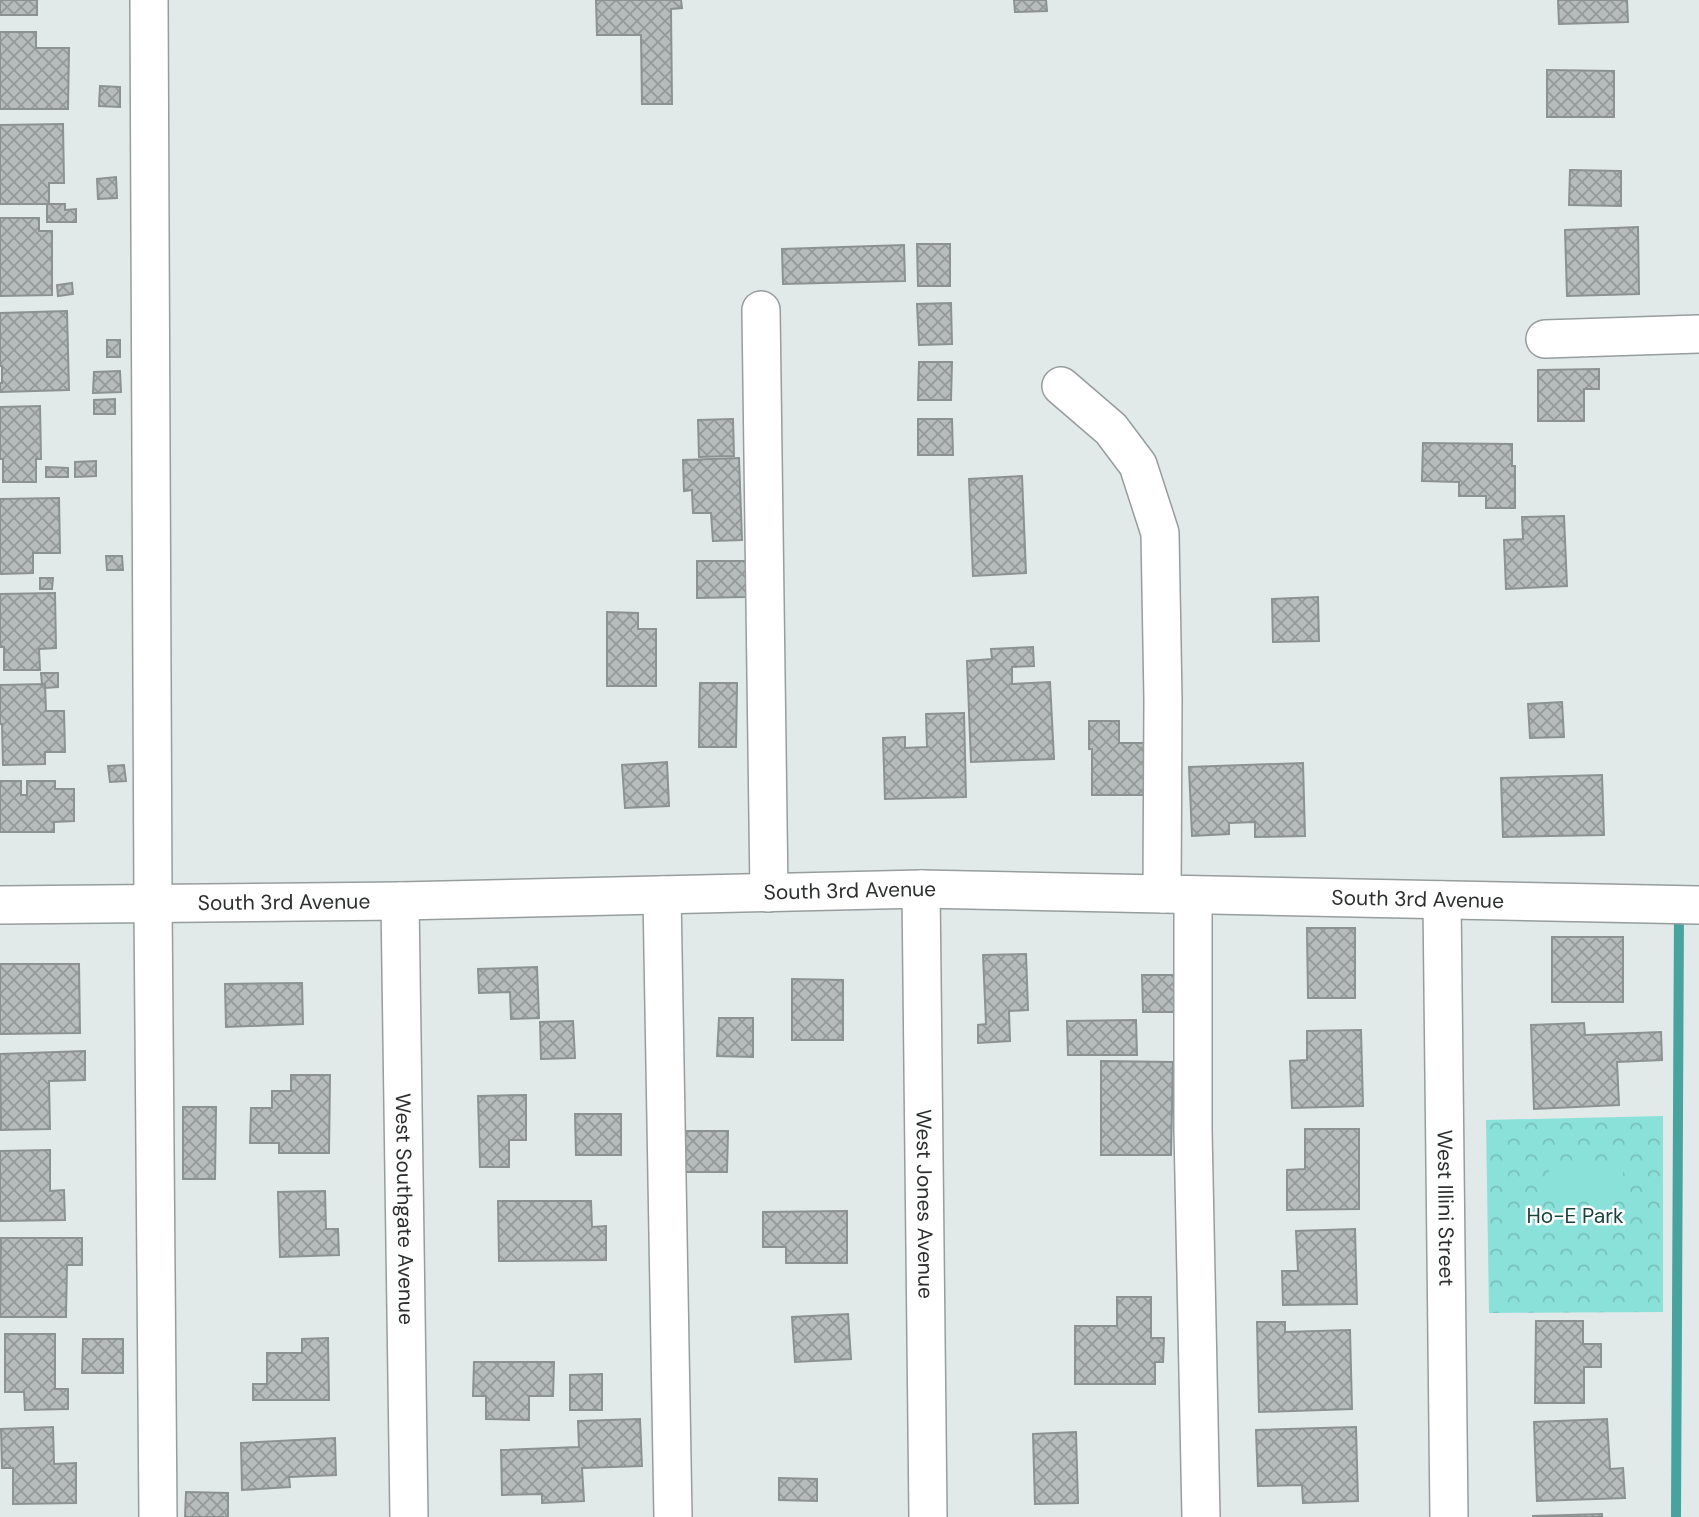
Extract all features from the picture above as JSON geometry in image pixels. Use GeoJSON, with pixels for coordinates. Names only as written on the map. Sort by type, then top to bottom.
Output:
{"type":"FeatureCollection","features":[{"type":"Feature","properties":{"kind":"street"},"geometry":{"type":"LineString","coordinates":[[149,0],[158,1517]]}},
{"type":"Feature","properties":{"kind":"street"},"geometry":{"type":"LineString","coordinates":[[761,310],[769,893]]}},
{"type":"Feature","properties":{"kind":"street"},"geometry":{"type":"LineString","coordinates":[[1545,339],[1699,334]]}},
{"type":"Feature","properties":{"kind":"street"},"geometry":{"type":"LineString","coordinates":[[1061,386],[1111,429],[1138,465],[1160,533],[1163,700],[1193,1116],[1201,1517]]}},
{"type":"Feature","properties":{"kind":"street","name":"South 3rd Avenue"},"geometry":{"type":"LineString","coordinates":[[0,905],[400,901],[921,889],[1699,905]]}},
{"type":"Feature","properties":{"kind":"street","name":"West Jones Avenue"},"geometry":{"type":"LineString","coordinates":[[921,889],[928,1517]]}},
{"type":"Feature","properties":{"kind":"street"},"geometry":{"type":"LineString","coordinates":[[662,895],[673,1517]]}},
{"type":"Feature","properties":{"kind":"street","name":"West Illini Street"},"geometry":{"type":"LineString","coordinates":[[1442,900],[1449,1517]]}},
{"type":"Feature","properties":{"kind":"street","name":"West Southgate Avenue"},"geometry":{"type":"LineString","coordinates":[[400,901],[409,1517]]}},
{"type":"Feature","properties":{"kind":"green space","name":"Ho-E Park"},"geometry":{"type":"Polygon","coordinates":[[[1663,1116],[1663,1312],[1489,1313],[1486,1120],[1663,1116]]]}},
{"type":"Feature","properties":{"kind":"green space"},"geometry":{"type":"Polygon","coordinates":[[[1623,1167],[1623,1198],[1549,1199],[1549,1168],[1623,1167]]]}},
{"type":"Feature","properties":{"kind":"building"},"geometry":{"type":"Polygon","coordinates":[[[0,0],[37,0],[37,15],[0,15],[0,0]]]}},
{"type":"Feature","properties":{"kind":"building"},"geometry":{"type":"Polygon","coordinates":[[[596,0],[681,0],[682,8],[671,9],[672,104],[642,104],[641,35],[597,35],[596,0]]]}},
{"type":"Feature","properties":{"kind":"building"},"geometry":{"type":"Polygon","coordinates":[[[1014,0],[1046,0],[1047,11],[1015,12],[1014,0]]]}},
{"type":"Feature","properties":{"kind":"building"},"geometry":{"type":"Polygon","coordinates":[[[1558,0],[1627,0],[1628,22],[1559,24],[1558,0]]]}},
{"type":"Feature","properties":{"kind":"building"},"geometry":{"type":"Polygon","coordinates":[[[0,32],[36,32],[36,48],[69,48],[68,109],[0,109],[0,32]]]}},
{"type":"Feature","properties":{"kind":"building"},"geometry":{"type":"Polygon","coordinates":[[[1547,70],[1614,71],[1614,117],[1547,117],[1547,70]]]}},
{"type":"Feature","properties":{"kind":"building"},"geometry":{"type":"Polygon","coordinates":[[[100,86],[120,87],[120,107],[99,106],[100,86]]]}},
{"type":"Feature","properties":{"kind":"building"},"geometry":{"type":"Polygon","coordinates":[[[63,124],[64,183],[49,183],[49,204],[0,204],[0,125],[63,124]]]}},
{"type":"Feature","properties":{"kind":"building"},"geometry":{"type":"Polygon","coordinates":[[[1570,170],[1621,171],[1621,206],[1569,205],[1570,170]]]}},
{"type":"Feature","properties":{"kind":"building"},"geometry":{"type":"Polygon","coordinates":[[[116,177],[117,198],[98,199],[97,179],[116,177]]]}},
{"type":"Feature","properties":{"kind":"building"},"geometry":{"type":"Polygon","coordinates":[[[47,204],[65,204],[65,210],[76,209],[76,222],[47,222],[47,204]]]}},
{"type":"Feature","properties":{"kind":"building"},"geometry":{"type":"Polygon","coordinates":[[[0,218],[39,218],[39,231],[52,231],[52,295],[0,296],[0,218]]]}},
{"type":"Feature","properties":{"kind":"building"},"geometry":{"type":"Polygon","coordinates":[[[1638,227],[1639,294],[1567,296],[1565,230],[1638,227]]]}},
{"type":"Feature","properties":{"kind":"building"},"geometry":{"type":"Polygon","coordinates":[[[917,244],[950,244],[950,286],[918,286],[917,244]]]}},
{"type":"Feature","properties":{"kind":"building"},"geometry":{"type":"Polygon","coordinates":[[[904,245],[905,281],[783,284],[782,249],[904,245]]]}},
{"type":"Feature","properties":{"kind":"building"},"geometry":{"type":"Polygon","coordinates":[[[72,283],[73,294],[58,296],[57,285],[72,283]]]}},
{"type":"Feature","properties":{"kind":"building"},"geometry":{"type":"Polygon","coordinates":[[[951,303],[952,344],[919,345],[917,304],[951,303]]]}},
{"type":"Feature","properties":{"kind":"building"},"geometry":{"type":"Polygon","coordinates":[[[67,311],[69,390],[0,392],[0,313],[67,311]]]}},
{"type":"Feature","properties":{"kind":"building"},"geometry":{"type":"Polygon","coordinates":[[[107,340],[120,340],[120,357],[107,357],[107,340]]]}},
{"type":"Feature","properties":{"kind":"building"},"geometry":{"type":"Polygon","coordinates":[[[919,362],[952,362],[951,400],[918,400],[919,362]]]}},
{"type":"Feature","properties":{"kind":"building"},"geometry":{"type":"Polygon","coordinates":[[[1599,369],[1599,389],[1584,389],[1584,421],[1538,421],[1538,370],[1599,369]]]}},
{"type":"Feature","properties":{"kind":"building"},"geometry":{"type":"Polygon","coordinates":[[[120,371],[121,392],[93,393],[94,372],[120,371]]]}},
{"type":"Feature","properties":{"kind":"building"},"geometry":{"type":"Polygon","coordinates":[[[115,399],[115,414],[94,414],[94,400],[115,399]]]}},
{"type":"Feature","properties":{"kind":"building"},"geometry":{"type":"Polygon","coordinates":[[[40,406],[41,459],[36,459],[36,482],[3,482],[0,407],[40,406]]]}},
{"type":"Feature","properties":{"kind":"building"},"geometry":{"type":"Polygon","coordinates":[[[733,419],[734,456],[699,457],[698,420],[733,419]]]}},
{"type":"Feature","properties":{"kind":"building"},"geometry":{"type":"Polygon","coordinates":[[[918,419],[952,419],[953,455],[918,455],[918,419]]]}},
{"type":"Feature","properties":{"kind":"building"},"geometry":{"type":"Polygon","coordinates":[[[1423,443],[1512,444],[1515,508],[1486,508],[1486,496],[1459,496],[1459,482],[1422,481],[1423,443]]]}},
{"type":"Feature","properties":{"kind":"building"},"geometry":{"type":"Polygon","coordinates":[[[739,458],[742,540],[713,541],[711,513],[693,513],[692,490],[684,491],[683,460],[739,458]]]}},
{"type":"Feature","properties":{"kind":"building"},"geometry":{"type":"Polygon","coordinates":[[[96,461],[96,476],[75,477],[75,462],[96,461]]]}},
{"type":"Feature","properties":{"kind":"building"},"geometry":{"type":"Polygon","coordinates":[[[46,467],[68,468],[68,477],[46,477],[46,467]]]}},
{"type":"Feature","properties":{"kind":"building"},"geometry":{"type":"Polygon","coordinates":[[[1022,476],[1026,573],[973,576],[969,479],[1022,476]]]}},
{"type":"Feature","properties":{"kind":"building"},"geometry":{"type":"Polygon","coordinates":[[[59,498],[60,553],[33,553],[33,573],[0,574],[0,499],[59,498]]]}},
{"type":"Feature","properties":{"kind":"building"},"geometry":{"type":"Polygon","coordinates":[[[1564,516],[1567,586],[1506,589],[1504,540],[1523,539],[1522,517],[1564,516]]]}},
{"type":"Feature","properties":{"kind":"building"},"geometry":{"type":"Polygon","coordinates":[[[106,556],[122,556],[123,570],[107,570],[106,556]]]}},
{"type":"Feature","properties":{"kind":"building"},"geometry":{"type":"Polygon","coordinates":[[[697,561],[746,561],[746,597],[697,598],[697,561]]]}},
{"type":"Feature","properties":{"kind":"building"},"geometry":{"type":"Polygon","coordinates":[[[40,578],[53,578],[52,589],[40,589],[40,578]]]}},
{"type":"Feature","properties":{"kind":"building"},"geometry":{"type":"Polygon","coordinates":[[[55,593],[56,648],[39,649],[40,670],[4,670],[4,647],[0,647],[0,594],[55,593]]]}},
{"type":"Feature","properties":{"kind":"building"},"geometry":{"type":"Polygon","coordinates":[[[1318,597],[1319,641],[1273,642],[1272,599],[1318,597]]]}},
{"type":"Feature","properties":{"kind":"building"},"geometry":{"type":"Polygon","coordinates":[[[607,612],[638,613],[638,629],[656,629],[656,686],[607,686],[607,612]]]}},
{"type":"Feature","properties":{"kind":"building"},"geometry":{"type":"Polygon","coordinates":[[[1033,647],[1034,666],[1012,667],[1012,684],[1050,682],[1054,759],[971,762],[967,661],[992,659],[991,649],[1033,647]]]}},
{"type":"Feature","properties":{"kind":"building"},"geometry":{"type":"Polygon","coordinates":[[[41,673],[58,673],[58,687],[45,688],[41,673]]]}},
{"type":"Feature","properties":{"kind":"building"},"geometry":{"type":"Polygon","coordinates":[[[700,683],[737,683],[736,747],[699,747],[700,683]]]}},
{"type":"Feature","properties":{"kind":"building"},"geometry":{"type":"Polygon","coordinates":[[[45,684],[46,711],[64,711],[65,752],[45,752],[45,764],[3,765],[0,685],[45,684]]]}},
{"type":"Feature","properties":{"kind":"building"},"geometry":{"type":"Polygon","coordinates":[[[1562,702],[1564,737],[1530,738],[1528,704],[1562,702]]]}},
{"type":"Feature","properties":{"kind":"building"},"geometry":{"type":"Polygon","coordinates":[[[964,713],[966,797],[885,799],[883,738],[905,737],[905,748],[927,747],[926,714],[964,713]]]}},
{"type":"Feature","properties":{"kind":"building"},"geometry":{"type":"Polygon","coordinates":[[[1089,721],[1119,721],[1119,743],[1148,743],[1148,795],[1092,795],[1089,721]]]}},
{"type":"Feature","properties":{"kind":"building"},"geometry":{"type":"Polygon","coordinates":[[[667,762],[669,806],[625,808],[622,765],[667,762]]]}},
{"type":"Feature","properties":{"kind":"building"},"geometry":{"type":"Polygon","coordinates":[[[1303,763],[1305,836],[1255,837],[1255,822],[1229,823],[1229,834],[1192,836],[1189,767],[1303,763]]]}},
{"type":"Feature","properties":{"kind":"building"},"geometry":{"type":"Polygon","coordinates":[[[124,765],[126,781],[110,782],[108,766],[124,765]]]}},
{"type":"Feature","properties":{"kind":"building"},"geometry":{"type":"Polygon","coordinates":[[[1602,775],[1604,835],[1503,837],[1501,778],[1602,775]]]}},
{"type":"Feature","properties":{"kind":"building"},"geometry":{"type":"Polygon","coordinates":[[[0,781],[21,781],[21,795],[27,795],[27,781],[55,781],[55,789],[74,789],[74,821],[54,822],[54,832],[0,832],[0,781]]]}},
{"type":"Feature","properties":{"kind":"building"},"geometry":{"type":"Polygon","coordinates":[[[1307,928],[1355,928],[1355,998],[1308,998],[1307,928]]]}},
{"type":"Feature","properties":{"kind":"building"},"geometry":{"type":"Polygon","coordinates":[[[1552,937],[1623,937],[1623,1002],[1552,1002],[1552,937]]]}},
{"type":"Feature","properties":{"kind":"building"},"geometry":{"type":"Polygon","coordinates":[[[1026,954],[1028,1010],[1009,1011],[1010,1041],[978,1043],[978,1025],[986,1024],[983,955],[1026,954]]]}},
{"type":"Feature","properties":{"kind":"building"},"geometry":{"type":"Polygon","coordinates":[[[0,964],[79,964],[80,1033],[0,1034],[0,964]]]}},
{"type":"Feature","properties":{"kind":"building"},"geometry":{"type":"Polygon","coordinates":[[[537,967],[539,1018],[511,1019],[510,992],[479,993],[478,969],[537,967]]]}},
{"type":"Feature","properties":{"kind":"building"},"geometry":{"type":"Polygon","coordinates":[[[1142,975],[1175,975],[1175,1012],[1143,1012],[1142,975]]]}},
{"type":"Feature","properties":{"kind":"building"},"geometry":{"type":"Polygon","coordinates":[[[792,979],[843,980],[843,1040],[792,1040],[792,979]]]}},
{"type":"Feature","properties":{"kind":"building"},"geometry":{"type":"Polygon","coordinates":[[[302,983],[303,1024],[226,1027],[225,984],[302,983]]]}},
{"type":"Feature","properties":{"kind":"building"},"geometry":{"type":"Polygon","coordinates":[[[719,1018],[753,1018],[753,1057],[717,1056],[719,1018]]]}},
{"type":"Feature","properties":{"kind":"building"},"geometry":{"type":"Polygon","coordinates":[[[1136,1020],[1137,1055],[1068,1055],[1067,1021],[1136,1020]]]}},
{"type":"Feature","properties":{"kind":"building"},"geometry":{"type":"Polygon","coordinates":[[[573,1021],[575,1058],[541,1059],[540,1022],[573,1021]]]}},
{"type":"Feature","properties":{"kind":"building"},"geometry":{"type":"Polygon","coordinates":[[[1584,1023],[1585,1035],[1661,1032],[1662,1060],[1617,1062],[1619,1105],[1534,1109],[1531,1025],[1584,1023]]]}},
{"type":"Feature","properties":{"kind":"building"},"geometry":{"type":"Polygon","coordinates":[[[1361,1030],[1363,1106],[1292,1108],[1290,1061],[1307,1060],[1307,1031],[1361,1030]]]}},
{"type":"Feature","properties":{"kind":"building"},"geometry":{"type":"Polygon","coordinates":[[[85,1051],[85,1080],[49,1081],[50,1129],[1,1130],[0,1054],[85,1051]]]}},
{"type":"Feature","properties":{"kind":"building"},"geometry":{"type":"Polygon","coordinates":[[[1101,1061],[1173,1062],[1171,1155],[1101,1155],[1101,1061]]]}},
{"type":"Feature","properties":{"kind":"building"},"geometry":{"type":"Polygon","coordinates":[[[291,1075],[330,1075],[329,1153],[279,1153],[279,1143],[250,1143],[251,1108],[272,1108],[272,1091],[291,1091],[291,1075]]]}},
{"type":"Feature","properties":{"kind":"building"},"geometry":{"type":"Polygon","coordinates":[[[526,1095],[526,1140],[509,1140],[509,1167],[480,1167],[478,1096],[526,1095]]]}},
{"type":"Feature","properties":{"kind":"building"},"geometry":{"type":"Polygon","coordinates":[[[183,1107],[216,1107],[215,1179],[183,1179],[183,1107]]]}},
{"type":"Feature","properties":{"kind":"building"},"geometry":{"type":"Polygon","coordinates":[[[575,1114],[621,1114],[621,1155],[576,1155],[575,1114]]]}},
{"type":"Feature","properties":{"kind":"building"},"geometry":{"type":"Polygon","coordinates":[[[1305,1129],[1359,1129],[1359,1209],[1287,1210],[1287,1170],[1305,1169],[1305,1129]]]}},
{"type":"Feature","properties":{"kind":"building"},"geometry":{"type":"Polygon","coordinates":[[[682,1131],[728,1131],[727,1172],[682,1172],[682,1131]]]}},
{"type":"Feature","properties":{"kind":"building"},"geometry":{"type":"Polygon","coordinates":[[[50,1150],[50,1191],[64,1190],[65,1220],[0,1221],[0,1151],[50,1150]]]}},
{"type":"Feature","properties":{"kind":"building"},"geometry":{"type":"Polygon","coordinates":[[[325,1191],[326,1229],[338,1229],[339,1255],[280,1257],[278,1192],[325,1191]]]}},
{"type":"Feature","properties":{"kind":"building"},"geometry":{"type":"Polygon","coordinates":[[[498,1201],[591,1201],[592,1227],[606,1226],[606,1260],[499,1261],[498,1201]]]}},
{"type":"Feature","properties":{"kind":"building"},"geometry":{"type":"Polygon","coordinates":[[[847,1211],[847,1263],[786,1263],[786,1247],[763,1247],[763,1212],[847,1211]]]}},
{"type":"Feature","properties":{"kind":"building"},"geometry":{"type":"Polygon","coordinates":[[[1355,1229],[1357,1304],[1283,1305],[1282,1271],[1298,1271],[1296,1231],[1355,1229]]]}},
{"type":"Feature","properties":{"kind":"building"},"geometry":{"type":"Polygon","coordinates":[[[1,1238],[82,1238],[82,1265],[67,1265],[66,1317],[0,1317],[1,1238]]]}},
{"type":"Feature","properties":{"kind":"building"},"geometry":{"type":"Polygon","coordinates":[[[1117,1297],[1151,1297],[1151,1338],[1164,1338],[1163,1362],[1155,1362],[1155,1384],[1075,1384],[1075,1326],[1117,1326],[1117,1297]]]}},
{"type":"Feature","properties":{"kind":"building"},"geometry":{"type":"Polygon","coordinates":[[[848,1314],[851,1359],[795,1362],[792,1317],[848,1314]]]}},
{"type":"Feature","properties":{"kind":"building"},"geometry":{"type":"Polygon","coordinates":[[[1536,1321],[1583,1321],[1583,1344],[1601,1344],[1601,1367],[1584,1367],[1584,1403],[1535,1403],[1536,1321]]]}},
{"type":"Feature","properties":{"kind":"building"},"geometry":{"type":"Polygon","coordinates":[[[1257,1322],[1285,1322],[1285,1332],[1350,1330],[1352,1409],[1259,1412],[1257,1322]]]}},
{"type":"Feature","properties":{"kind":"building"},"geometry":{"type":"Polygon","coordinates":[[[5,1334],[55,1334],[55,1389],[68,1389],[68,1409],[25,1410],[24,1392],[5,1392],[5,1334]]]}},
{"type":"Feature","properties":{"kind":"building"},"geometry":{"type":"Polygon","coordinates":[[[328,1338],[329,1400],[253,1400],[253,1384],[267,1384],[267,1353],[302,1353],[302,1339],[328,1338]]]}},
{"type":"Feature","properties":{"kind":"building"},"geometry":{"type":"Polygon","coordinates":[[[83,1339],[123,1339],[123,1373],[82,1373],[83,1339]]]}},
{"type":"Feature","properties":{"kind":"building"},"geometry":{"type":"Polygon","coordinates":[[[474,1362],[554,1362],[553,1396],[529,1396],[529,1420],[486,1419],[486,1396],[473,1396],[474,1362]]]}},
{"type":"Feature","properties":{"kind":"building"},"geometry":{"type":"Polygon","coordinates":[[[602,1374],[602,1410],[570,1410],[570,1375],[602,1374]]]}},
{"type":"Feature","properties":{"kind":"building"},"geometry":{"type":"Polygon","coordinates":[[[640,1419],[642,1466],[582,1468],[584,1501],[542,1503],[542,1494],[502,1495],[501,1450],[579,1447],[578,1421],[640,1419]]]}},
{"type":"Feature","properties":{"kind":"building"},"geometry":{"type":"Polygon","coordinates":[[[1607,1419],[1610,1469],[1623,1468],[1625,1498],[1537,1501],[1534,1422],[1607,1419]]]}},
{"type":"Feature","properties":{"kind":"building"},"geometry":{"type":"Polygon","coordinates":[[[53,1427],[54,1464],[76,1463],[76,1503],[13,1504],[13,1468],[2,1468],[1,1429],[53,1427]]]}},
{"type":"Feature","properties":{"kind":"building"},"geometry":{"type":"Polygon","coordinates":[[[1356,1427],[1358,1501],[1303,1503],[1302,1485],[1258,1486],[1256,1430],[1356,1427]]]}},
{"type":"Feature","properties":{"kind":"building"},"geometry":{"type":"Polygon","coordinates":[[[1076,1432],[1078,1503],[1035,1504],[1033,1434],[1076,1432]]]}},
{"type":"Feature","properties":{"kind":"building"},"geometry":{"type":"Polygon","coordinates":[[[335,1438],[336,1475],[289,1477],[290,1487],[242,1490],[241,1443],[335,1438]]]}},
{"type":"Feature","properties":{"kind":"building"},"geometry":{"type":"Polygon","coordinates":[[[779,1478],[817,1479],[817,1501],[779,1500],[779,1478]]]}},
{"type":"Feature","properties":{"kind":"building"},"geometry":{"type":"Polygon","coordinates":[[[186,1492],[228,1493],[228,1517],[185,1517],[186,1492]]]}},
{"type":"Feature","properties":{"kind":"building"},"geometry":{"type":"Polygon","coordinates":[[[1602,1514],[1602,1517],[1533,1517],[1533,1516],[1602,1514]]]}},
{"type":"Feature","properties":{"kind":"waterway"},"geometry":{"type":"LineString","coordinates":[[1676,1517],[1679,911]]}}]}
